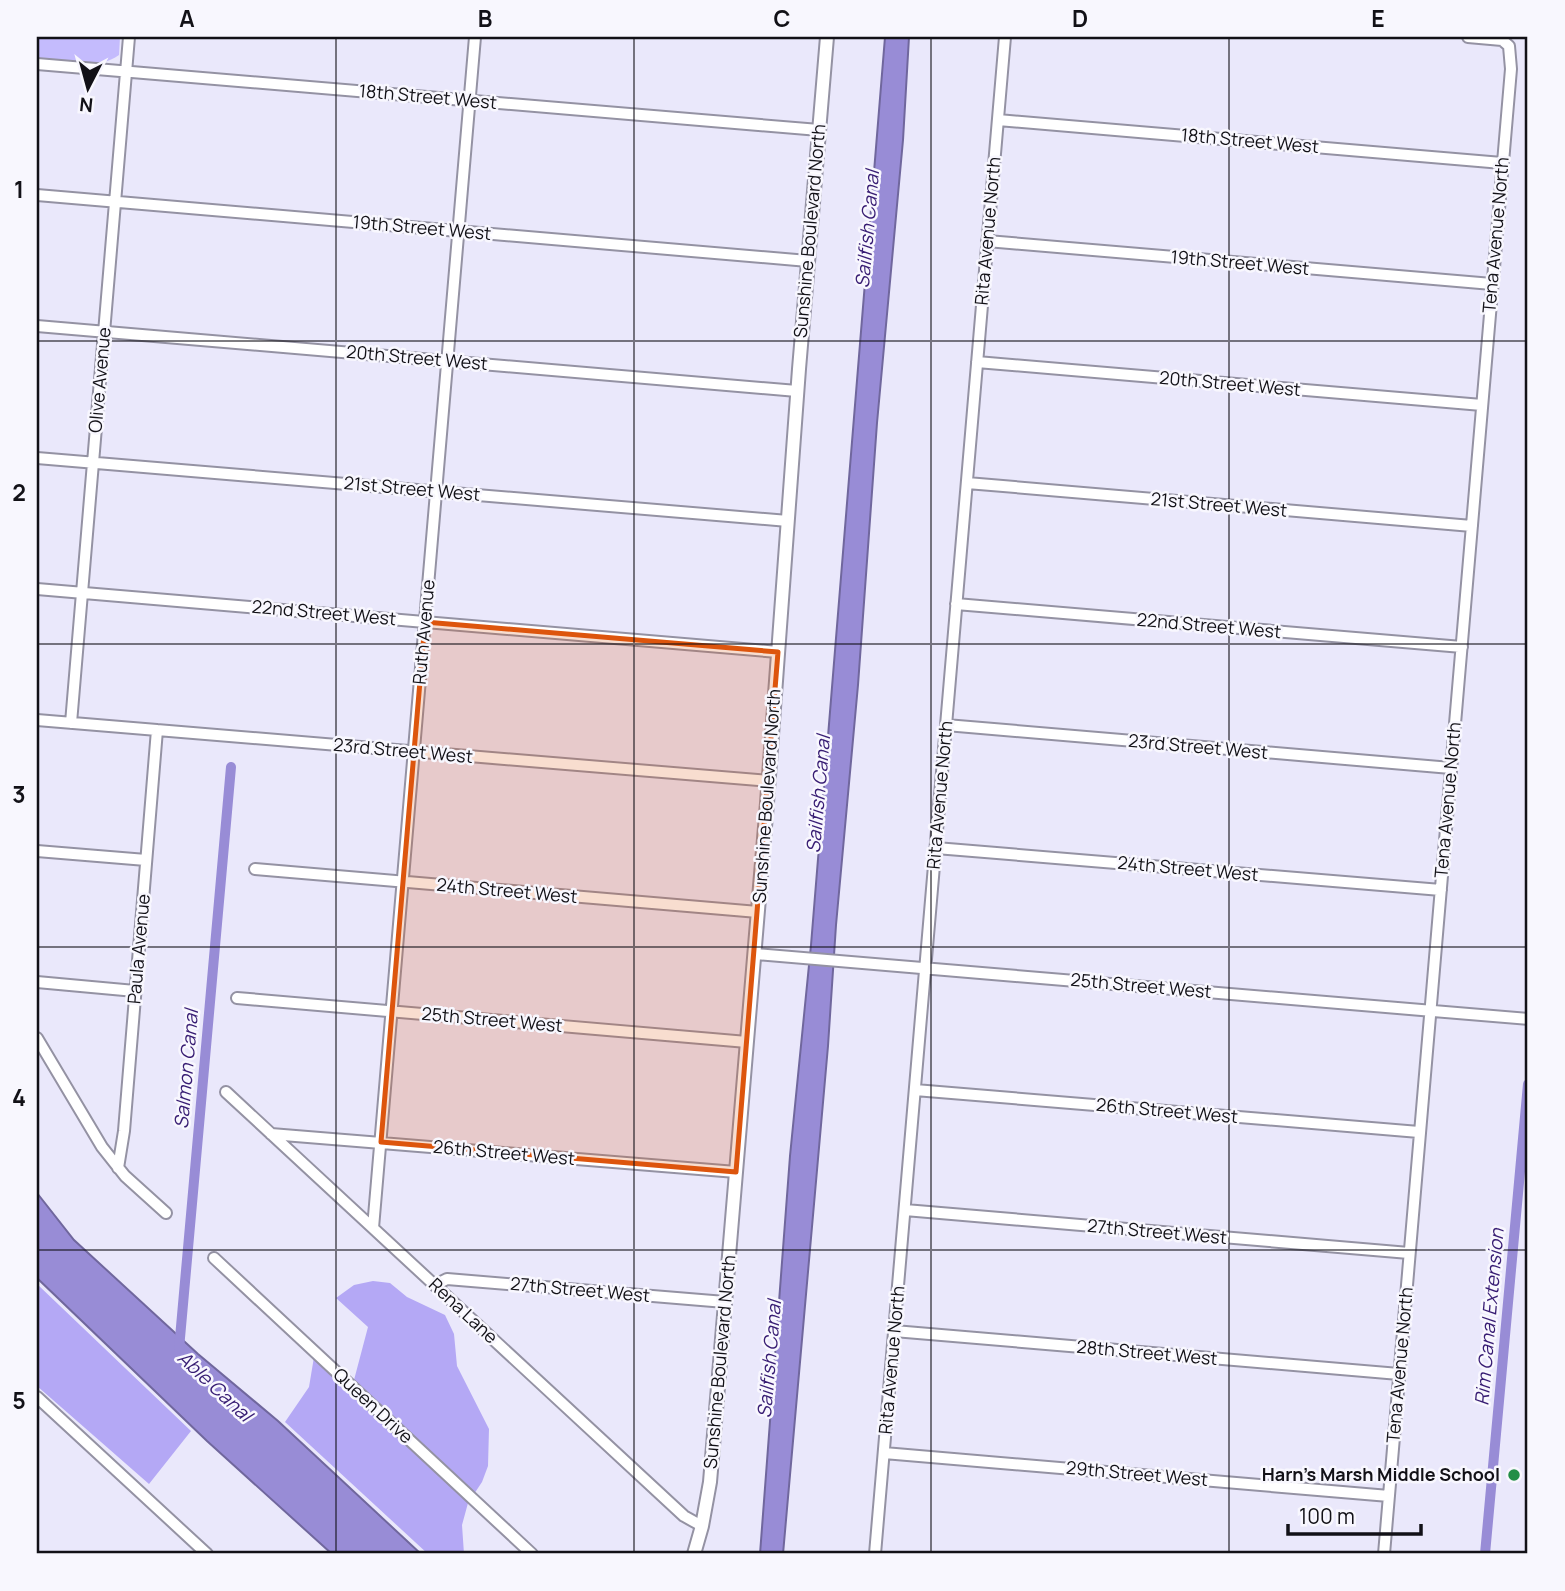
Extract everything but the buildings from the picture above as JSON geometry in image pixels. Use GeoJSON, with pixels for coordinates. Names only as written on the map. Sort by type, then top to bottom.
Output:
{"type":"FeatureCollection","features":[{"type":"Feature","properties":{"kind":"street","name":"Olive Avenue"},"geometry":{"type":"LineString","coordinates":[[71,723],[129,37]]}},
{"type":"Feature","properties":{"kind":"street","name":"Ruth Avenue"},"geometry":{"type":"LineString","coordinates":[[373,1228],[475,37]]}},
{"type":"Feature","properties":{"kind":"street","name":"Sunshine Boulevard North"},"geometry":{"type":"LineString","coordinates":[[694,1554],[710,1482],[755,954],[797,391],[827,37]]}},
{"type":"Feature","properties":{"kind":"street","name":"Rita Avenue North"},"geometry":{"type":"LineString","coordinates":[[875,1554],[1005,37]]}},
{"type":"Feature","properties":{"kind":"street","name":"Tena Avenue North"},"geometry":{"type":"LineString","coordinates":[[1384,1554],[1511,69],[1509,47],[1502,40],[1468,37]]}},
{"type":"Feature","properties":{"kind":"street","name":"18th Street West"},"geometry":{"type":"LineString","coordinates":[[37,64],[819,130]]}},
{"type":"Feature","properties":{"kind":"street","name":"18th Street West"},"geometry":{"type":"LineString","coordinates":[[998,120],[1502,163]]}},
{"type":"Feature","properties":{"kind":"street","name":"19th Street West"},"geometry":{"type":"LineString","coordinates":[[37,195],[808,261]]}},
{"type":"Feature","properties":{"kind":"street","name":"19th Street West"},"geometry":{"type":"LineString","coordinates":[[987,241],[1492,284]]}},
{"type":"Feature","properties":{"kind":"street","name":"20th Street West"},"geometry":{"type":"LineString","coordinates":[[37,326],[797,391]]}},
{"type":"Feature","properties":{"kind":"street","name":"20th Street West"},"geometry":{"type":"LineString","coordinates":[[977,362],[1482,405]]}},
{"type":"Feature","properties":{"kind":"street","name":"21st Street West"},"geometry":{"type":"LineString","coordinates":[[37,458],[788,520]]}},
{"type":"Feature","properties":{"kind":"street","name":"21st Street West"},"geometry":{"type":"LineString","coordinates":[[967,483],[1472,526]]}},
{"type":"Feature","properties":{"kind":"street","name":"22nd Street West"},"geometry":{"type":"LineString","coordinates":[[37,589],[778,652]]}},
{"type":"Feature","properties":{"kind":"street","name":"22nd Street West"},"geometry":{"type":"LineString","coordinates":[[956,604],[1462,647]]}},
{"type":"Feature","properties":{"kind":"street","name":"23rd Street West"},"geometry":{"type":"LineString","coordinates":[[37,720],[769,781]]}},
{"type":"Feature","properties":{"kind":"street","name":"23rd Street West"},"geometry":{"type":"LineString","coordinates":[[946,725],[1451,768]]}},
{"type":"Feature","properties":{"kind":"street","name":"Paula Avenue"},"geometry":{"type":"LineString","coordinates":[[118,1168],[157,730]]}},
{"type":"Feature","properties":{"kind":"street","name":"24th Street West"},"geometry":{"type":"LineString","coordinates":[[936,848],[1441,890]]}},
{"type":"Feature","properties":{"kind":"street"},"geometry":{"type":"LineString","coordinates":[[37,851],[146,860]]}},
{"type":"Feature","properties":{"kind":"street","name":"24th Street West"},"geometry":{"type":"LineString","coordinates":[[255,869],[758,912]]}},
{"type":"Feature","properties":{"kind":"street","name":"25th Street West"},"geometry":{"type":"LineString","coordinates":[[755,954],[1528,1018]]}},
{"type":"Feature","properties":{"kind":"street"},"geometry":{"type":"LineString","coordinates":[[37,982],[135,990]]}},
{"type":"Feature","properties":{"kind":"street","name":"25th Street West"},"geometry":{"type":"LineString","coordinates":[[237,998],[747,1042]]}},
{"type":"Feature","properties":{"kind":"street"},"geometry":{"type":"LineString","coordinates":[[37,1038],[102,1147],[118,1168],[166,1213]]}},
{"type":"Feature","properties":{"kind":"street","name":"26th Street West"},"geometry":{"type":"LineString","coordinates":[[915,1090],[1419,1132]]}},
{"type":"Feature","properties":{"kind":"street","name":"Rena Lane"},"geometry":{"type":"LineString","coordinates":[[226,1092],[684,1516],[702,1526]]}},
{"type":"Feature","properties":{"kind":"street","name":"26th Street West"},"geometry":{"type":"LineString","coordinates":[[271,1134],[736,1172]]}},
{"type":"Feature","properties":{"kind":"street","name":"27th Street West"},"geometry":{"type":"LineString","coordinates":[[905,1210],[1409,1253]]}},
{"type":"Feature","properties":{"kind":"street","name":"Queen Drive"},"geometry":{"type":"LineString","coordinates":[[214,1258],[533,1554]]}},
{"type":"Feature","properties":{"kind":"street","name":"27th Street West"},"geometry":{"type":"LineString","coordinates":[[435,1285],[447,1279],[725,1302]]}},
{"type":"Feature","properties":{"kind":"street","name":"28th Street West"},"geometry":{"type":"LineString","coordinates":[[894,1331],[1399,1374]]}},
{"type":"Feature","properties":{"kind":"street"},"geometry":{"type":"LineString","coordinates":[[37,1397],[206,1554]]}},
{"type":"Feature","properties":{"kind":"street","name":"29th Street West"},"geometry":{"type":"LineString","coordinates":[[884,1453],[1389,1496]]}},
{"type":"Feature","properties":{"kind":"highlighted area"},"geometry":{"type":"Polygon","coordinates":[[[425,622],[778,652],[736,1172],[381,1142],[425,622]]]}},
{"type":"Feature","properties":{"kind":"shaded area"},"geometry":{"type":"Polygon","coordinates":[[[37,37],[120,37],[119,55],[110,60],[90,64],[37,59],[37,37]]]}},
{"type":"Feature","properties":{"kind":"shaded area"},"geometry":{"type":"Polygon","coordinates":[[[373,1281],[390,1283],[407,1297],[445,1315],[454,1334],[457,1366],[489,1429],[488,1466],[482,1482],[468,1503],[462,1525],[464,1554],[428,1554],[285,1422],[309,1387],[315,1351],[354,1380],[368,1327],[336,1298],[354,1285],[373,1281]]]}},
{"type":"Feature","properties":{"kind":"shaded area"},"geometry":{"type":"Polygon","coordinates":[[[37,1284],[191,1431],[149,1484],[37,1386],[37,1284]]]}},
{"type":"Feature","properties":{"kind":"water"},"geometry":{"type":"Polygon","coordinates":[[[885,37],[909,37],[903,140],[783,1554],[760,1554],[790,1156],[811,945],[885,37]]]}},
{"type":"Feature","properties":{"kind":"water","name":"Able Canal"},"geometry":{"type":"Polygon","coordinates":[[[37,1193],[74,1240],[198,1354],[278,1421],[421,1554],[332,1554],[207,1441],[37,1278],[37,1193]]]}},
{"type":"Feature","properties":{"kind":"waterway","name":"Salmon Canal"},"geometry":{"type":"LineString","coordinates":[[179,1349],[231,767]]}},
{"type":"Feature","properties":{"kind":"waterway","name":"Rim Canal Extension"},"geometry":{"type":"LineString","coordinates":[[1485,1554],[1528,1084]]}},
{"type":"Feature","properties":{"kind":"place","name":"Harn's Marsh Middle School"},"geometry":{"type":"Point","coordinates":[1514,1475]}},
{"type":"Feature","properties":{"kind":"water label","name":"Sailfish Canal"},"geometry":{"type":"Point","coordinates":[867,229]}},
{"type":"Feature","properties":{"kind":"water label","name":"Sailfish Canal"},"geometry":{"type":"Point","coordinates":[818,794]}},
{"type":"Feature","properties":{"kind":"water label","name":"Sailfish Canal"},"geometry":{"type":"Point","coordinates":[769,1359]}}]}
